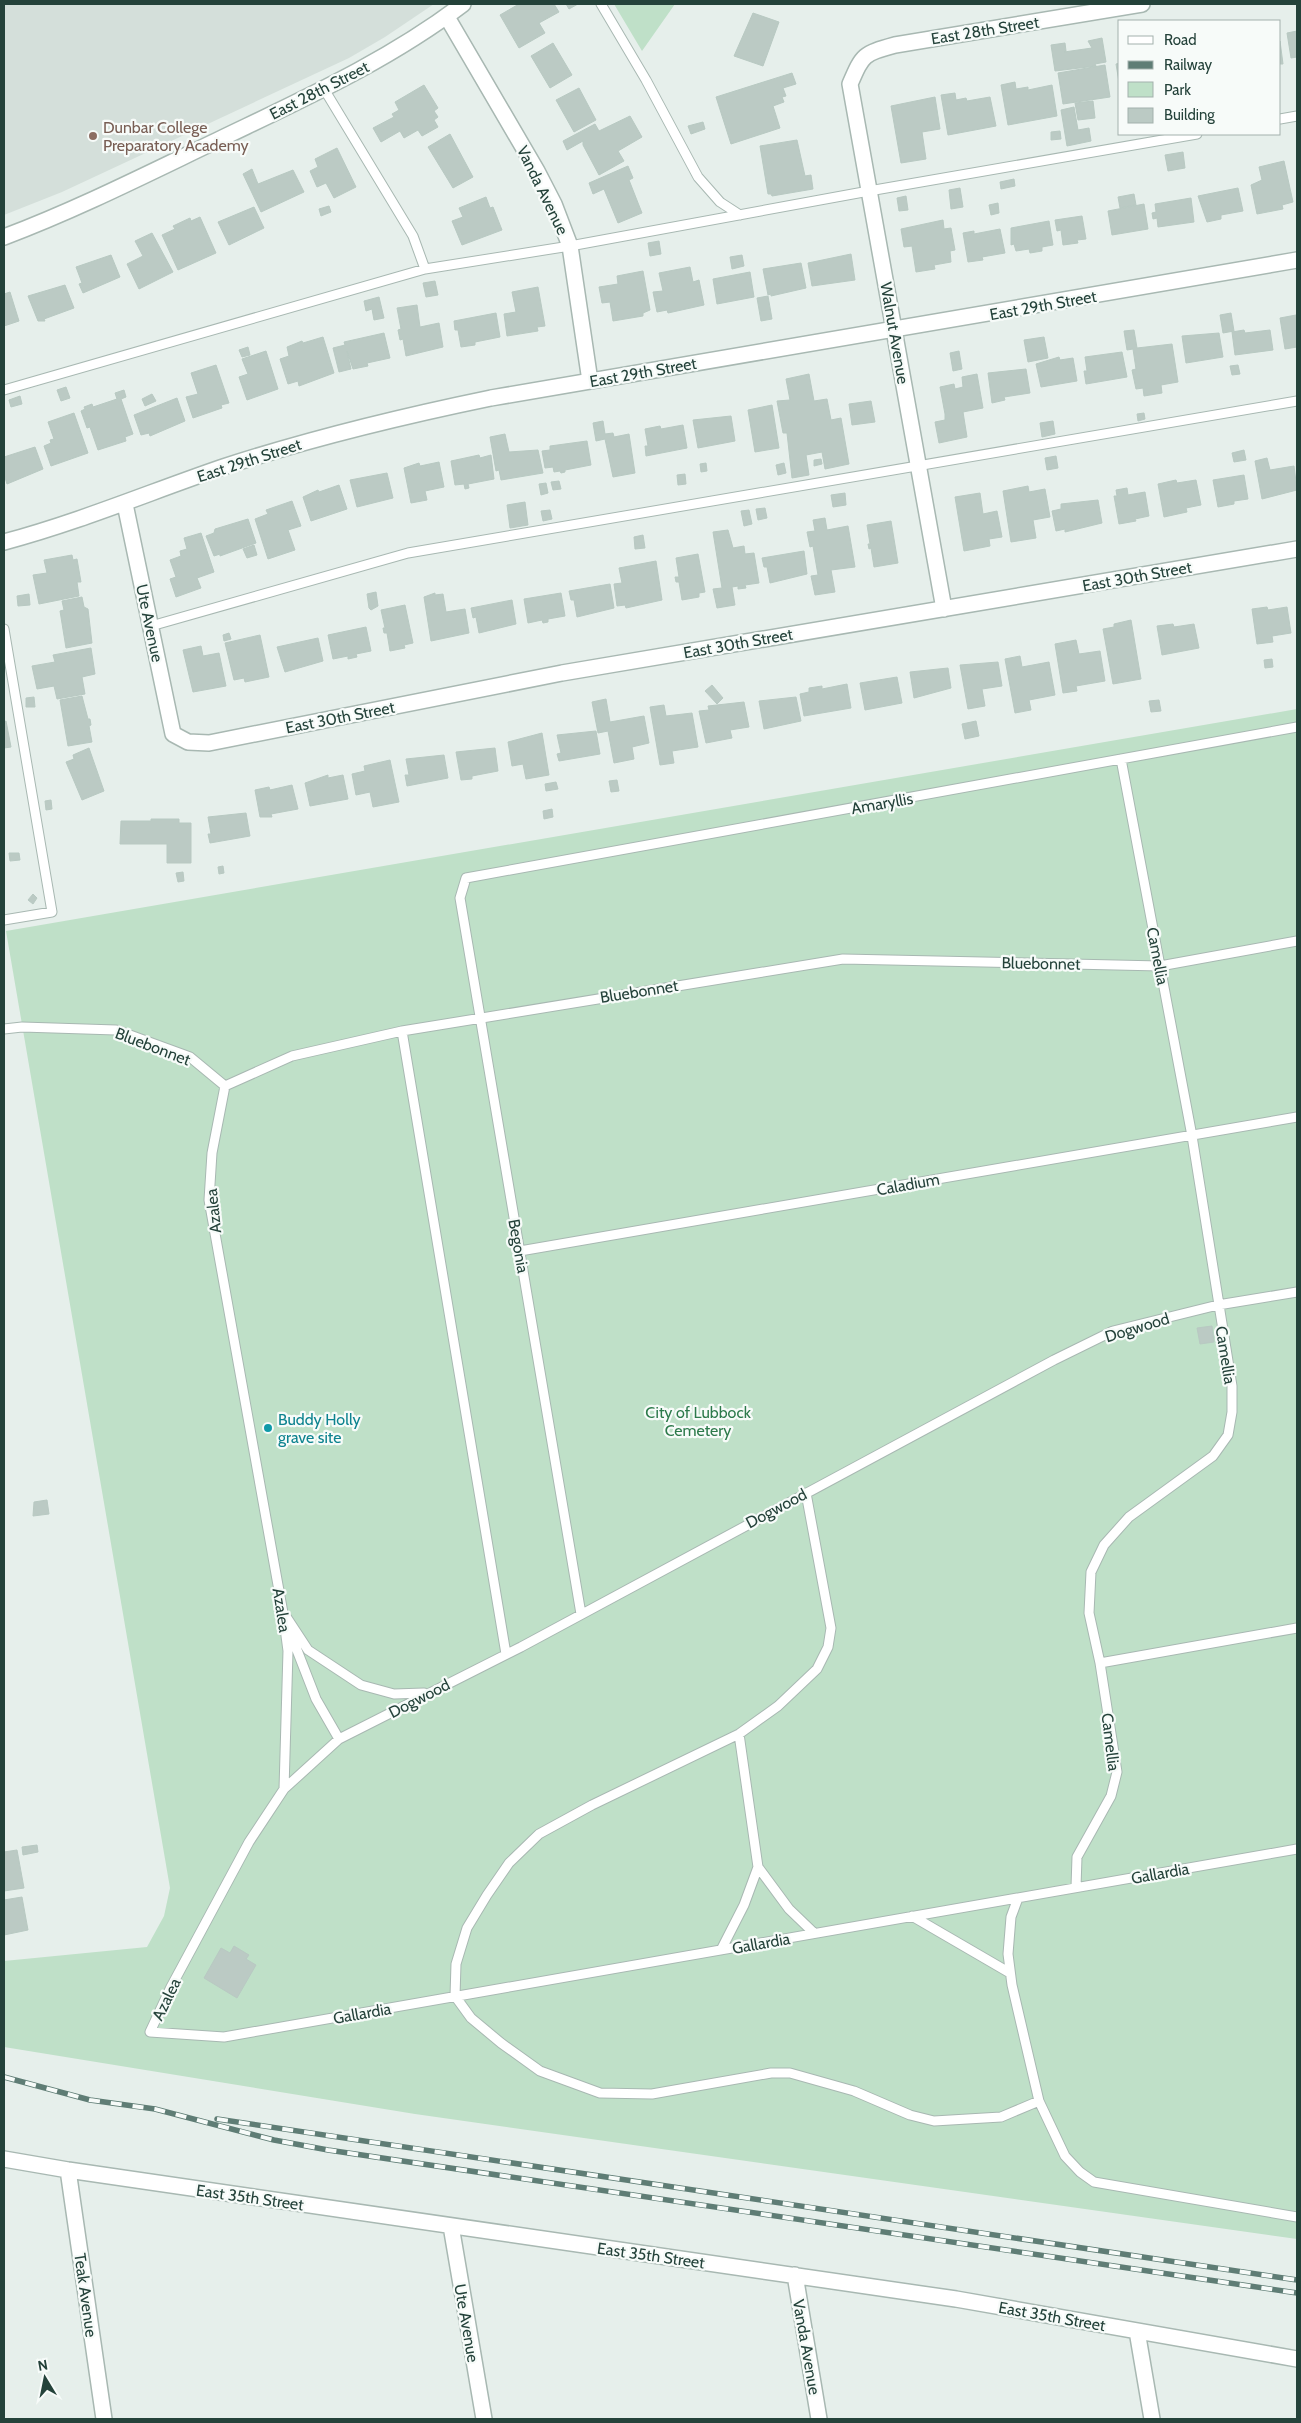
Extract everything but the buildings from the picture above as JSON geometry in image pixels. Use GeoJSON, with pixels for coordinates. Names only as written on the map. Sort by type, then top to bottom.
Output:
{"type":"FeatureCollection","features":[{"type":"Feature","properties":{"kind":"street","name":"East 28th Street"},"geometry":{"type":"LineString","coordinates":[[4,237],[107,194],[324,89],[397,49],[463,4]]}},
{"type":"Feature","properties":{"kind":"street","name":"East 28th Street"},"geometry":{"type":"LineString","coordinates":[[860,60],[871,51],[895,45],[1142,4]]}},
{"type":"Feature","properties":{"kind":"street","name":"Vanda Avenue"},"geometry":{"type":"LineString","coordinates":[[446,16],[537,171],[554,204],[570,246],[590,382]]}},
{"type":"Feature","properties":{"kind":"street","name":"Walnut Avenue"},"geometry":{"type":"LineString","coordinates":[[860,60],[850,84],[944,609]]}},
{"type":"Feature","properties":{"kind":"street","name":"East 29th Street"},"geometry":{"type":"LineString","coordinates":[[4,542],[125,504],[222,468],[387,419],[590,382],[1297,260]]}},
{"type":"Feature","properties":{"kind":"street","name":"Ute Avenue"},"geometry":{"type":"LineString","coordinates":[[125,504],[174,734],[181,738]]}},
{"type":"Feature","properties":{"kind":"street","name":"East 30th Street"},"geometry":{"type":"LineString","coordinates":[[181,738],[188,742],[209,743],[562,672],[1297,549]]}},
{"type":"Feature","properties":{"kind":"street","name":"East 35th Street"},"geometry":{"type":"LineString","coordinates":[[4,2159],[68,2170],[956,2299],[1297,2359]]}},
{"type":"Feature","properties":{"kind":"street","name":"Teak Avenue"},"geometry":{"type":"LineString","coordinates":[[68,2170],[104,2419]]}},
{"type":"Feature","properties":{"kind":"street","name":"Ute Avenue"},"geometry":{"type":"LineString","coordinates":[[451,2226],[484,2419]]}},
{"type":"Feature","properties":{"kind":"street","name":"Vanda Avenue"},"geometry":{"type":"LineString","coordinates":[[795,2276],[819,2419]]}},
{"type":"Feature","properties":{"kind":"street"},"geometry":{"type":"LineString","coordinates":[[1137,2331],[1152,2419]]}},
{"type":"Feature","properties":{"kind":"lane"},"geometry":{"type":"LineString","coordinates":[[601,4],[646,80],[698,177],[720,202],[740,215]]}},
{"type":"Feature","properties":{"kind":"lane"},"geometry":{"type":"LineString","coordinates":[[324,89],[413,236],[425,269]]}},
{"type":"Feature","properties":{"kind":"lane"},"geometry":{"type":"LineString","coordinates":[[1281,119],[1297,116]]}},
{"type":"Feature","properties":{"kind":"lane"},"geometry":{"type":"LineString","coordinates":[[4,390],[425,269],[570,246],[869,190],[1191,135]]}},
{"type":"Feature","properties":{"kind":"lane"},"geometry":{"type":"LineString","coordinates":[[150,626],[408,554],[1297,401]]}},
{"type":"Feature","properties":{"kind":"lane"},"geometry":{"type":"LineString","coordinates":[[4,629],[52,912],[4,920]]}},
{"type":"Feature","properties":{"kind":"lane","name":"Amaryllis"},"geometry":{"type":"LineString","coordinates":[[466,878],[1297,727]]}},
{"type":"Feature","properties":{"kind":"lane","name":"Camellia"},"geometry":{"type":"LineString","coordinates":[[1076,1887],[1077,1857],[1111,1796],[1117,1772],[1100,1663],[1089,1613],[1091,1572],[1104,1545],[1136,1511],[1214,1456],[1228,1435],[1232,1412],[1232,1386],[1192,1136],[1121,759]]}},
{"type":"Feature","properties":{"kind":"lane","name":"Begonia"},"geometry":{"type":"LineString","coordinates":[[466,878],[460,898],[581,1614]]}},
{"type":"Feature","properties":{"kind":"lane","name":"Bluebonnet"},"geometry":{"type":"LineString","coordinates":[[4,1029],[22,1027],[116,1030],[190,1057],[225,1086],[292,1056],[402,1031],[843,959],[1160,966],[1297,941]]}},
{"type":"Feature","properties":{"kind":"lane"},"geometry":{"type":"LineString","coordinates":[[402,1031],[506,1654]]}},
{"type":"Feature","properties":{"kind":"lane","name":"Azalea"},"geometry":{"type":"LineString","coordinates":[[224,2037],[150,2032],[171,1987],[249,1842],[284,1789],[288,1651],[283,1613],[209,1200],[212,1153],[225,1086]]}},
{"type":"Feature","properties":{"kind":"lane","name":"Caladium"},"geometry":{"type":"LineString","coordinates":[[520,1251],[1297,1117]]}},
{"type":"Feature","properties":{"kind":"lane","name":"Dogwood"},"geometry":{"type":"LineString","coordinates":[[284,1789],[339,1739],[428,1692],[506,1654],[1054,1360],[1113,1331],[1218,1306],[1297,1292]]}},
{"type":"Feature","properties":{"kind":"lane"},"geometry":{"type":"LineString","coordinates":[[806,1492],[831,1628],[828,1646],[817,1669],[778,1706],[739,1734],[592,1805],[539,1834],[509,1863],[467,1928],[456,1964],[455,1996],[470,2018],[501,2044],[540,2071],[600,2093],[652,2094],[771,2073],[790,2073],[854,2091],[910,2115],[934,2121],[1001,2117],[1039,2101]]}},
{"type":"Feature","properties":{"kind":"lane"},"geometry":{"type":"LineString","coordinates":[[283,1613],[308,1650],[361,1685],[394,1694],[428,1692]]}},
{"type":"Feature","properties":{"kind":"lane"},"geometry":{"type":"LineString","coordinates":[[283,1613],[316,1699],[339,1739]]}},
{"type":"Feature","properties":{"kind":"lane"},"geometry":{"type":"LineString","coordinates":[[1100,1663],[1297,1628]]}},
{"type":"Feature","properties":{"kind":"lane"},"geometry":{"type":"LineString","coordinates":[[739,1734],[758,1867],[789,1909],[814,1933]]}},
{"type":"Feature","properties":{"kind":"lane","name":"Gallardia"},"geometry":{"type":"LineString","coordinates":[[224,2037],[1297,1849]]}},
{"type":"Feature","properties":{"kind":"lane"},"geometry":{"type":"LineString","coordinates":[[721,1950],[744,1905],[758,1867]]}},
{"type":"Feature","properties":{"kind":"lane"},"geometry":{"type":"LineString","coordinates":[[1018,1898],[1011,1917],[1008,1954],[1010,1973],[1039,2101],[1065,2156],[1080,2172],[1094,2182],[1297,2217]]}},
{"type":"Feature","properties":{"kind":"lane"},"geometry":{"type":"LineString","coordinates":[[912,1916],[1010,1973]]}},
{"type":"Feature","properties":{"kind":"shaded area","name":"Dunbar College Preparatory Academy"},"geometry":{"type":"Polygon","coordinates":[[[4,4],[434,4],[385,37],[349,58],[62,192],[4,215],[4,4]]]}},
{"type":"Feature","properties":{"kind":"green space"},"geometry":{"type":"Polygon","coordinates":[[[614,4],[675,4],[642,51],[614,4]]]}},
{"type":"Feature","properties":{"kind":"green space","name":"City of Lubbock Cemetery"},"geometry":{"type":"Polygon","coordinates":[[[1297,709],[1297,2239],[415,2114],[4,2047],[4,1961],[147,1947],[164,1916],[170,1888],[6,931],[1297,709]]]}},
{"type":"Feature","properties":{"kind":"railway"},"geometry":{"type":"LineString","coordinates":[[4,2077],[90,2100],[155,2109],[274,2140],[328,2150],[1297,2293]]}},
{"type":"Feature","properties":{"kind":"railway"},"geometry":{"type":"LineString","coordinates":[[217,2119],[1297,2280]]}},
{"type":"Feature","properties":{"kind":"place","name":"Dunbar College Preparatory Academy"},"geometry":{"type":"Point","coordinates":[93,136]}},
{"type":"Feature","properties":{"kind":"place","name":"Buddy Holly grave site"},"geometry":{"type":"Point","coordinates":[268,1428]}}]}
